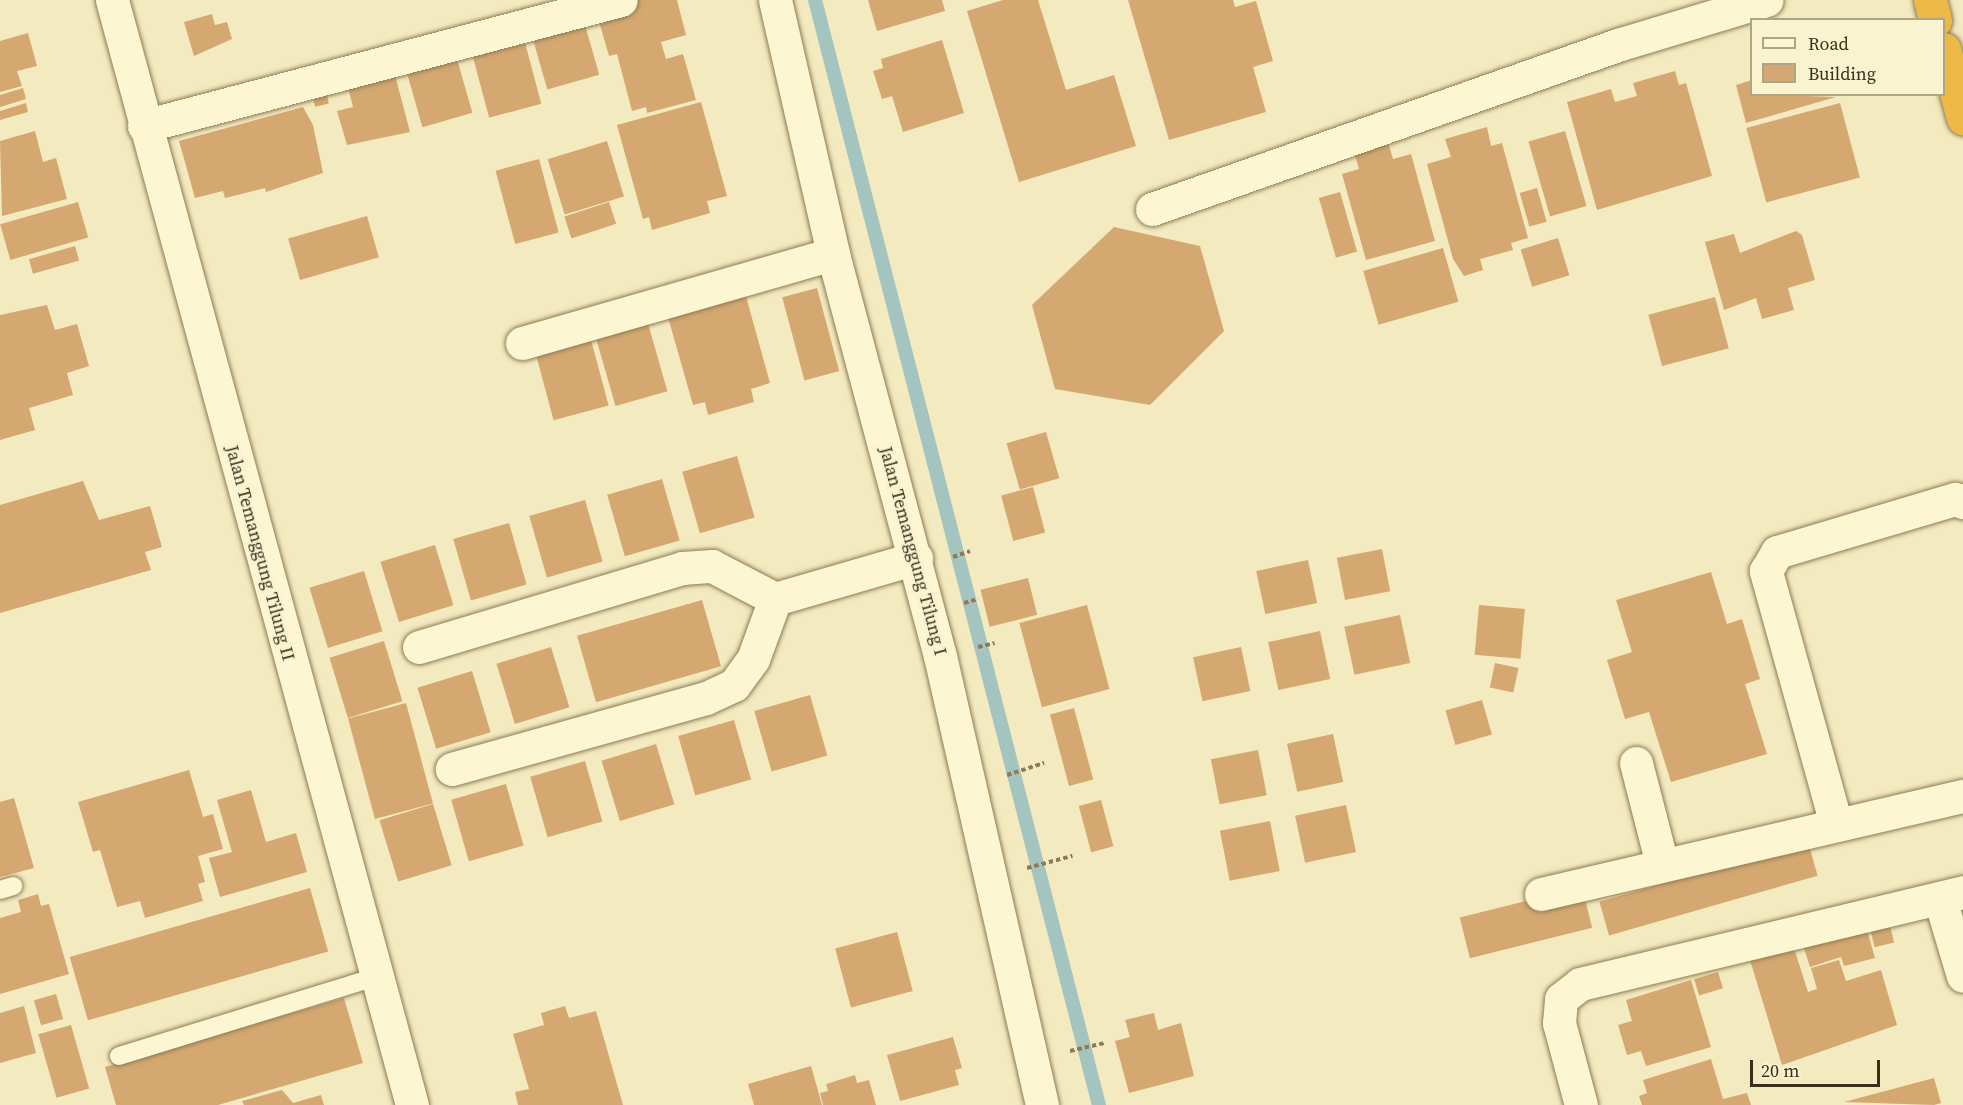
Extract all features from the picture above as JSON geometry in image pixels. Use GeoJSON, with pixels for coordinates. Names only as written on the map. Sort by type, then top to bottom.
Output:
{"type":"FeatureCollection","features":[{"type":"Feature","properties":{"kind":"highway"},"geometry":{"type":"LineString","coordinates":[[1930,0],[1934,18]]}},
{"type":"Feature","properties":{"kind":"highway"},"geometry":{"type":"LineString","coordinates":[[1945,53],[1963,118]]}},
{"type":"Feature","properties":{"kind":"street","name":"Jalan Temanggung Tilung II"},"geometry":{"type":"LineString","coordinates":[[112,0],[144,126],[412,1105]]}},
{"type":"Feature","properties":{"kind":"street"},"geometry":{"type":"LineString","coordinates":[[144,126],[621,0]]}},
{"type":"Feature","properties":{"kind":"street","name":"Jalan Temanggung Tilung I"},"geometry":{"type":"LineString","coordinates":[[775,0],[833,254],[916,558],[1042,1105]]}},
{"type":"Feature","properties":{"kind":"street"},"geometry":{"type":"LineString","coordinates":[[1152,209],[1620,44],[1767,0]]}},
{"type":"Feature","properties":{"kind":"street"},"geometry":{"type":"LineString","coordinates":[[522,343],[833,254]]}},
{"type":"Feature","properties":{"kind":"street"},"geometry":{"type":"LineString","coordinates":[[1836,824],[1766,571],[1777,552],[1955,499],[1963,502]]}},
{"type":"Feature","properties":{"kind":"street"},"geometry":{"type":"LineString","coordinates":[[419,647],[682,568],[712,566],[775,599],[916,558]]}},
{"type":"Feature","properties":{"kind":"street"},"geometry":{"type":"LineString","coordinates":[[452,769],[706,698],[734,685],[753,659],[775,599]]}},
{"type":"Feature","properties":{"kind":"street"},"geometry":{"type":"LineString","coordinates":[[1636,763],[1662,864]]}},
{"type":"Feature","properties":{"kind":"street"},"geometry":{"type":"LineString","coordinates":[[1541,894],[1662,864],[1963,796]]}},
{"type":"Feature","properties":{"kind":"street"},"geometry":{"type":"LineString","coordinates":[[1581,1105],[1559,1023],[1562,999],[1581,984],[1952,896],[1963,976]]}},
{"type":"Feature","properties":{"kind":"lane"},"geometry":{"type":"LineString","coordinates":[[119,1056],[376,977]]}},
{"type":"Feature","properties":{"kind":"path"},"geometry":{"type":"LineString","coordinates":[[1001,777],[1044,763]]}},
{"type":"Feature","properties":{"kind":"path"},"geometry":{"type":"LineString","coordinates":[[1015,870],[1072,856]]}},
{"type":"Feature","properties":{"kind":"path"},"geometry":{"type":"LineString","coordinates":[[1060,1053],[1105,1043]]}},
{"type":"Feature","properties":{"kind":"building"},"geometry":{"type":"Polygon","coordinates":[[[636,0],[677,0],[686,35],[661,42],[666,59],[683,54],[696,100],[647,113],[646,107],[632,111],[617,54],[609,56],[596,11],[636,0]]]}},
{"type":"Feature","properties":{"kind":"building"},"geometry":{"type":"Polygon","coordinates":[[[868,0],[942,0],[945,11],[877,31],[868,0]]]}},
{"type":"Feature","properties":{"kind":"building"},"geometry":{"type":"Polygon","coordinates":[[[1003,0],[1038,0],[1066,90],[1114,75],[1136,146],[1019,182],[967,11],[1003,0]]]}},
{"type":"Feature","properties":{"kind":"building"},"geometry":{"type":"Polygon","coordinates":[[[1128,0],[1233,0],[1235,7],[1256,1],[1273,61],[1253,67],[1266,112],[1169,140],[1128,0]]]}},
{"type":"Feature","properties":{"kind":"building"},"geometry":{"type":"Polygon","coordinates":[[[212,14],[215,25],[227,22],[232,39],[194,56],[184,22],[212,14]]]}},
{"type":"Feature","properties":{"kind":"building"},"geometry":{"type":"Polygon","coordinates":[[[583,18],[599,75],[547,90],[531,33],[583,18]]]}},
{"type":"Feature","properties":{"kind":"building"},"geometry":{"type":"Polygon","coordinates":[[[28,33],[37,66],[17,71],[22,86],[0,92],[0,41],[28,33]]]}},
{"type":"Feature","properties":{"kind":"building"},"geometry":{"type":"Polygon","coordinates":[[[524,39],[541,104],[489,118],[472,53],[524,39]]]}},
{"type":"Feature","properties":{"kind":"building"},"geometry":{"type":"Polygon","coordinates":[[[942,40],[964,113],[903,132],[892,96],[882,99],[873,71],[883,68],[881,59],[942,40]]]}},
{"type":"Feature","properties":{"kind":"building"},"geometry":{"type":"Polygon","coordinates":[[[457,59],[472,113],[422,127],[407,73],[457,59]]]}},
{"type":"Feature","properties":{"kind":"building"},"geometry":{"type":"Polygon","coordinates":[[[1675,71],[1679,85],[1686,83],[1712,176],[1597,210],[1567,102],[1611,89],[1615,102],[1637,96],[1633,83],[1675,71]]]}},
{"type":"Feature","properties":{"kind":"building"},"geometry":{"type":"Polygon","coordinates":[[[395,75],[410,132],[347,145],[337,111],[353,107],[348,88],[395,75]]]}},
{"type":"Feature","properties":{"kind":"building"},"geometry":{"type":"Polygon","coordinates":[[[1750,81],[1750,96],[1836,97],[1746,123],[1736,85],[1750,81]]]}},
{"type":"Feature","properties":{"kind":"building"},"geometry":{"type":"Polygon","coordinates":[[[325,87],[329,104],[315,107],[311,90],[325,87]]]}},
{"type":"Feature","properties":{"kind":"building"},"geometry":{"type":"Polygon","coordinates":[[[23,88],[26,99],[0,107],[0,95],[23,88]]]}},
{"type":"Feature","properties":{"kind":"building"},"geometry":{"type":"Polygon","coordinates":[[[701,102],[727,196],[707,201],[710,213],[652,230],[649,217],[643,219],[617,125],[701,102]]]}},
{"type":"Feature","properties":{"kind":"building"},"geometry":{"type":"Polygon","coordinates":[[[26,103],[28,112],[0,120],[0,111],[26,103]]]}},
{"type":"Feature","properties":{"kind":"building"},"geometry":{"type":"Polygon","coordinates":[[[1840,103],[1860,177],[1766,202],[1746,128],[1840,103]]]}},
{"type":"Feature","properties":{"kind":"building"},"geometry":{"type":"Polygon","coordinates":[[[303,107],[313,125],[323,173],[266,192],[265,188],[225,198],[223,191],[195,198],[179,141],[303,107]]]}},
{"type":"Feature","properties":{"kind":"building"},"geometry":{"type":"Polygon","coordinates":[[[1487,127],[1491,146],[1502,143],[1528,238],[1511,243],[1513,250],[1480,259],[1483,270],[1464,276],[1453,259],[1427,164],[1451,157],[1445,139],[1487,127]]]}},
{"type":"Feature","properties":{"kind":"building"},"geometry":{"type":"Polygon","coordinates":[[[35,131],[43,162],[56,158],[67,199],[2,216],[0,141],[35,131]]]}},
{"type":"Feature","properties":{"kind":"building"},"geometry":{"type":"Polygon","coordinates":[[[1565,131],[1586,206],[1550,216],[1528,141],[1565,131]]]}},
{"type":"Feature","properties":{"kind":"building"},"geometry":{"type":"Polygon","coordinates":[[[1386,135],[1393,159],[1411,154],[1435,241],[1366,260],[1342,174],[1359,169],[1352,145],[1386,135]]]}},
{"type":"Feature","properties":{"kind":"building"},"geometry":{"type":"Polygon","coordinates":[[[607,141],[624,196],[565,215],[548,159],[607,141]]]}},
{"type":"Feature","properties":{"kind":"building"},"geometry":{"type":"Polygon","coordinates":[[[539,159],[559,232],[515,244],[496,171],[539,159]]]}},
{"type":"Feature","properties":{"kind":"building"},"geometry":{"type":"Polygon","coordinates":[[[1537,188],[1547,222],[1529,227],[1520,193],[1537,188]]]}},
{"type":"Feature","properties":{"kind":"building"},"geometry":{"type":"Polygon","coordinates":[[[1340,192],[1357,252],[1336,258],[1319,198],[1340,192]]]}},
{"type":"Feature","properties":{"kind":"building"},"geometry":{"type":"Polygon","coordinates":[[[78,202],[88,238],[10,260],[0,224],[78,202]]]}},
{"type":"Feature","properties":{"kind":"building"},"geometry":{"type":"Polygon","coordinates":[[[609,202],[616,224],[571,238],[564,217],[609,202]]]}},
{"type":"Feature","properties":{"kind":"building"},"geometry":{"type":"Polygon","coordinates":[[[367,216],[379,257],[300,280],[288,239],[367,216]]]}},
{"type":"Feature","properties":{"kind":"building"},"geometry":{"type":"Polygon","coordinates":[[[1114,227],[1200,246],[1224,331],[1150,405],[1055,389],[1032,305],[1114,227]]]}},
{"type":"Feature","properties":{"kind":"building"},"geometry":{"type":"Polygon","coordinates":[[[1796,231],[1802,235],[1815,280],[1788,288],[1794,310],[1762,319],[1756,298],[1724,310],[1705,242],[1734,234],[1740,253],[1796,231]]]}},
{"type":"Feature","properties":{"kind":"building"},"geometry":{"type":"Polygon","coordinates":[[[1558,238],[1569,275],[1532,287],[1521,249],[1558,238]]]}},
{"type":"Feature","properties":{"kind":"building"},"geometry":{"type":"Polygon","coordinates":[[[75,246],[79,260],[33,274],[29,259],[75,246]]]}},
{"type":"Feature","properties":{"kind":"building"},"geometry":{"type":"Polygon","coordinates":[[[1443,248],[1458,302],[1379,325],[1363,271],[1443,248]]]}},
{"type":"Feature","properties":{"kind":"building"},"geometry":{"type":"Polygon","coordinates":[[[742,282],[770,383],[751,389],[754,402],[708,415],[705,402],[693,405],[664,303],[742,282]]]}},
{"type":"Feature","properties":{"kind":"building"},"geometry":{"type":"Polygon","coordinates":[[[817,288],[839,371],[804,380],[782,297],[817,288]]]}},
{"type":"Feature","properties":{"kind":"building"},"geometry":{"type":"Polygon","coordinates":[[[1715,297],[1729,348],[1662,366],[1648,315],[1715,297]]]}},
{"type":"Feature","properties":{"kind":"building"},"geometry":{"type":"Polygon","coordinates":[[[47,305],[55,330],[77,324],[89,366],[67,373],[73,395],[29,408],[35,430],[0,440],[0,315],[47,305]]]}},
{"type":"Feature","properties":{"kind":"building"},"geometry":{"type":"Polygon","coordinates":[[[647,320],[667,391],[615,406],[595,335],[647,320]]]}},
{"type":"Feature","properties":{"kind":"building"},"geometry":{"type":"Polygon","coordinates":[[[590,336],[609,406],[554,420],[535,351],[590,336]]]}},
{"type":"Feature","properties":{"kind":"building"},"geometry":{"type":"Polygon","coordinates":[[[1046,432],[1059,478],[1020,489],[1007,443],[1046,432]]]}},
{"type":"Feature","properties":{"kind":"building"},"geometry":{"type":"Polygon","coordinates":[[[737,456],[755,518],[700,533],[682,472],[737,456]]]}},
{"type":"Feature","properties":{"kind":"building"},"geometry":{"type":"Polygon","coordinates":[[[662,479],[680,541],[625,556],[607,495],[662,479]]]}},
{"type":"Feature","properties":{"kind":"building"},"geometry":{"type":"Polygon","coordinates":[[[83,481],[99,520],[150,506],[162,547],[145,552],[151,570],[0,613],[0,505],[83,481]]]}},
{"type":"Feature","properties":{"kind":"building"},"geometry":{"type":"Polygon","coordinates":[[[1033,487],[1045,532],[1013,541],[1001,496],[1033,487]]]}},
{"type":"Feature","properties":{"kind":"building"},"geometry":{"type":"Polygon","coordinates":[[[585,500],[603,562],[547,578],[529,516],[585,500]]]}},
{"type":"Feature","properties":{"kind":"building"},"geometry":{"type":"Polygon","coordinates":[[[509,523],[527,585],[471,601],[453,539],[509,523]]]}},
{"type":"Feature","properties":{"kind":"building"},"geometry":{"type":"Polygon","coordinates":[[[435,545],[453,605],[399,622],[380,562],[435,545]]]}},
{"type":"Feature","properties":{"kind":"building"},"geometry":{"type":"Polygon","coordinates":[[[1382,549],[1390,591],[1345,600],[1337,558],[1382,549]]]}},
{"type":"Feature","properties":{"kind":"building"},"geometry":{"type":"Polygon","coordinates":[[[1308,560],[1317,603],[1265,614],[1256,571],[1308,560]]]}},
{"type":"Feature","properties":{"kind":"building"},"geometry":{"type":"Polygon","coordinates":[[[364,571],[382,631],[328,648],[309,588],[364,571]]]}},
{"type":"Feature","properties":{"kind":"building"},"geometry":{"type":"Polygon","coordinates":[[[1711,572],[1727,624],[1742,619],[1760,679],[1745,684],[1767,754],[1671,782],[1649,712],[1625,719],[1607,660],[1632,652],[1616,600],[1711,572]]]}},
{"type":"Feature","properties":{"kind":"building"},"geometry":{"type":"Polygon","coordinates":[[[1028,578],[1037,615],[990,627],[980,590],[1028,578]]]}},
{"type":"Feature","properties":{"kind":"building"},"geometry":{"type":"Polygon","coordinates":[[[702,600],[721,666],[596,702],[577,636],[702,600]]]}},
{"type":"Feature","properties":{"kind":"building"},"geometry":{"type":"Polygon","coordinates":[[[1087,605],[1110,689],[1042,707],[1019,623],[1087,605]]]}},
{"type":"Feature","properties":{"kind":"building"},"geometry":{"type":"Polygon","coordinates":[[[1479,605],[1525,609],[1520,659],[1475,655],[1479,605]]]}},
{"type":"Feature","properties":{"kind":"building"},"geometry":{"type":"Polygon","coordinates":[[[1400,615],[1410,663],[1354,675],[1344,627],[1400,615]]]}},
{"type":"Feature","properties":{"kind":"building"},"geometry":{"type":"Polygon","coordinates":[[[1320,631],[1330,679],[1278,690],[1268,642],[1320,631]]]}},
{"type":"Feature","properties":{"kind":"building"},"geometry":{"type":"Polygon","coordinates":[[[384,641],[402,701],[348,718],[329,658],[384,641]]]}},
{"type":"Feature","properties":{"kind":"building"},"geometry":{"type":"Polygon","coordinates":[[[551,647],[569,707],[515,724],[496,664],[551,647]]]}},
{"type":"Feature","properties":{"kind":"building"},"geometry":{"type":"Polygon","coordinates":[[[1241,647],[1250,691],[1202,701],[1193,657],[1241,647]]]}},
{"type":"Feature","properties":{"kind":"building"},"geometry":{"type":"Polygon","coordinates":[[[1495,663],[1518,668],[1513,692],[1490,687],[1495,663]]]}},
{"type":"Feature","properties":{"kind":"building"},"geometry":{"type":"Polygon","coordinates":[[[472,671],[491,732],[436,749],[417,688],[472,671]]]}},
{"type":"Feature","properties":{"kind":"building"},"geometry":{"type":"Polygon","coordinates":[[[810,695],[827,756],[772,772],[754,711],[810,695]]]}},
{"type":"Feature","properties":{"kind":"building"},"geometry":{"type":"Polygon","coordinates":[[[1482,700],[1492,735],[1455,745],[1445,710],[1482,700]]]}},
{"type":"Feature","properties":{"kind":"building"},"geometry":{"type":"Polygon","coordinates":[[[406,703],[433,803],[375,819],[348,719],[406,703]]]}},
{"type":"Feature","properties":{"kind":"building"},"geometry":{"type":"Polygon","coordinates":[[[1074,708],[1093,779],[1069,786],[1050,714],[1074,708]]]}},
{"type":"Feature","properties":{"kind":"building"},"geometry":{"type":"Polygon","coordinates":[[[734,720],[751,780],[695,796],[678,736],[734,720]]]}},
{"type":"Feature","properties":{"kind":"building"},"geometry":{"type":"Polygon","coordinates":[[[1333,734],[1343,782],[1297,792],[1287,744],[1333,734]]]}},
{"type":"Feature","properties":{"kind":"building"},"geometry":{"type":"Polygon","coordinates":[[[656,744],[674,804],[620,821],[601,761],[656,744]]]}},
{"type":"Feature","properties":{"kind":"building"},"geometry":{"type":"Polygon","coordinates":[[[1258,750],[1267,795],[1220,804],[1211,759],[1258,750]]]}},
{"type":"Feature","properties":{"kind":"building"},"geometry":{"type":"Polygon","coordinates":[[[585,761],[602,822],[548,837],[530,777],[585,761]]]}},
{"type":"Feature","properties":{"kind":"building"},"geometry":{"type":"Polygon","coordinates":[[[189,770],[203,817],[213,814],[223,849],[198,856],[205,882],[198,884],[203,901],[145,918],[140,901],[117,907],[100,850],[93,852],[78,802],[189,770]]]}},
{"type":"Feature","properties":{"kind":"building"},"geometry":{"type":"Polygon","coordinates":[[[506,784],[524,846],[469,861],[451,800],[506,784]]]}},
{"type":"Feature","properties":{"kind":"building"},"geometry":{"type":"Polygon","coordinates":[[[251,790],[266,842],[296,833],[307,872],[220,897],[209,858],[232,852],[217,800],[251,790]]]}},
{"type":"Feature","properties":{"kind":"building"},"geometry":{"type":"Polygon","coordinates":[[[14,798],[34,868],[0,877],[0,802],[14,798]]]}},
{"type":"Feature","properties":{"kind":"building"},"geometry":{"type":"Polygon","coordinates":[[[1101,800],[1113,846],[1091,852],[1079,806],[1101,800]]]}},
{"type":"Feature","properties":{"kind":"building"},"geometry":{"type":"Polygon","coordinates":[[[433,804],[452,865],[398,882],[379,820],[433,804]]]}},
{"type":"Feature","properties":{"kind":"building"},"geometry":{"type":"Polygon","coordinates":[[[1346,805],[1356,852],[1305,863],[1295,816],[1346,805]]]}},
{"type":"Feature","properties":{"kind":"building"},"geometry":{"type":"Polygon","coordinates":[[[1270,821],[1280,871],[1230,881],[1220,831],[1270,821]]]}},
{"type":"Feature","properties":{"kind":"building"},"geometry":{"type":"Polygon","coordinates":[[[1808,842],[1818,876],[1609,935],[1599,902],[1808,842]]]}},
{"type":"Feature","properties":{"kind":"building"},"geometry":{"type":"Polygon","coordinates":[[[1582,887],[1592,928],[1470,958],[1460,917],[1582,887]]]}},
{"type":"Feature","properties":{"kind":"building"},"geometry":{"type":"Polygon","coordinates":[[[310,888],[328,951],[88,1020],[70,957],[310,888]]]}},
{"type":"Feature","properties":{"kind":"building"},"geometry":{"type":"Polygon","coordinates":[[[38,894],[41,906],[49,904],[69,974],[0,994],[0,918],[21,912],[18,900],[38,894]]]}},
{"type":"Feature","properties":{"kind":"building"},"geometry":{"type":"Polygon","coordinates":[[[1889,922],[1894,942],[1875,947],[1870,927],[1889,922]]]}},
{"type":"Feature","properties":{"kind":"building"},"geometry":{"type":"Polygon","coordinates":[[[1866,926],[1875,958],[1844,966],[1841,957],[1810,967],[1803,945],[1866,926]]]}},
{"type":"Feature","properties":{"kind":"building"},"geometry":{"type":"Polygon","coordinates":[[[897,932],[913,991],[851,1007],[835,949],[897,932]]]}},
{"type":"Feature","properties":{"kind":"building"},"geometry":{"type":"Polygon","coordinates":[[[1794,948],[1808,992],[1817,989],[1811,968],[1839,960],[1846,981],[1881,970],[1897,1025],[1782,1065],[1750,960],[1794,948]]]}},
{"type":"Feature","properties":{"kind":"building"},"geometry":{"type":"Polygon","coordinates":[[[1718,972],[1723,988],[1699,996],[1694,979],[1718,972]]]}},
{"type":"Feature","properties":{"kind":"building"},"geometry":{"type":"Polygon","coordinates":[[[1691,980],[1711,1047],[1646,1066],[1641,1051],[1627,1055],[1618,1025],[1632,1021],[1626,1000],[1691,980]]]}},
{"type":"Feature","properties":{"kind":"building"},"geometry":{"type":"Polygon","coordinates":[[[56,994],[63,1019],[41,1025],[34,1000],[56,994]]]}},
{"type":"Feature","properties":{"kind":"building"},"geometry":{"type":"Polygon","coordinates":[[[344,998],[363,1063],[218,1105],[116,1105],[105,1067],[344,998]]]}},
{"type":"Feature","properties":{"kind":"building"},"geometry":{"type":"Polygon","coordinates":[[[24,1006],[36,1053],[0,1063],[0,1013],[24,1006]]]}},
{"type":"Feature","properties":{"kind":"building"},"geometry":{"type":"Polygon","coordinates":[[[565,1006],[569,1018],[596,1011],[623,1105],[518,1105],[515,1092],[529,1089],[513,1034],[544,1025],[541,1013],[565,1006]]]}},
{"type":"Feature","properties":{"kind":"building"},"geometry":{"type":"Polygon","coordinates":[[[1154,1013],[1158,1030],[1181,1023],[1194,1076],[1129,1093],[1115,1041],[1130,1037],[1125,1020],[1154,1013]]]}},
{"type":"Feature","properties":{"kind":"building"},"geometry":{"type":"Polygon","coordinates":[[[71,1025],[89,1088],[57,1098],[38,1034],[71,1025]]]}},
{"type":"Feature","properties":{"kind":"building"},"geometry":{"type":"Polygon","coordinates":[[[953,1037],[962,1068],[955,1070],[959,1085],[900,1101],[887,1055],[953,1037]]]}},
{"type":"Feature","properties":{"kind":"building"},"geometry":{"type":"Polygon","coordinates":[[[1711,1059],[1723,1099],[1747,1093],[1751,1105],[1642,1105],[1639,1096],[1647,1093],[1643,1080],[1711,1059]]]}},
{"type":"Feature","properties":{"kind":"building"},"geometry":{"type":"Polygon","coordinates":[[[811,1066],[822,1105],[754,1105],[748,1084],[811,1066]]]}},
{"type":"Feature","properties":{"kind":"building"},"geometry":{"type":"Polygon","coordinates":[[[855,1075],[857,1083],[869,1080],[876,1105],[823,1105],[820,1093],[828,1091],[826,1084],[855,1075]]]}},
{"type":"Feature","properties":{"kind":"building"},"geometry":{"type":"Polygon","coordinates":[[[1934,1078],[1941,1103],[1934,1105],[1844,1102],[1934,1078]]]}},
{"type":"Feature","properties":{"kind":"building"},"geometry":{"type":"Polygon","coordinates":[[[282,1090],[293,1103],[321,1095],[324,1105],[244,1105],[242,1101],[282,1090]]]}},
{"type":"Feature","properties":{"kind":"waterway"},"geometry":{"type":"LineString","coordinates":[[815,0],[1099,1105]]}}]}
